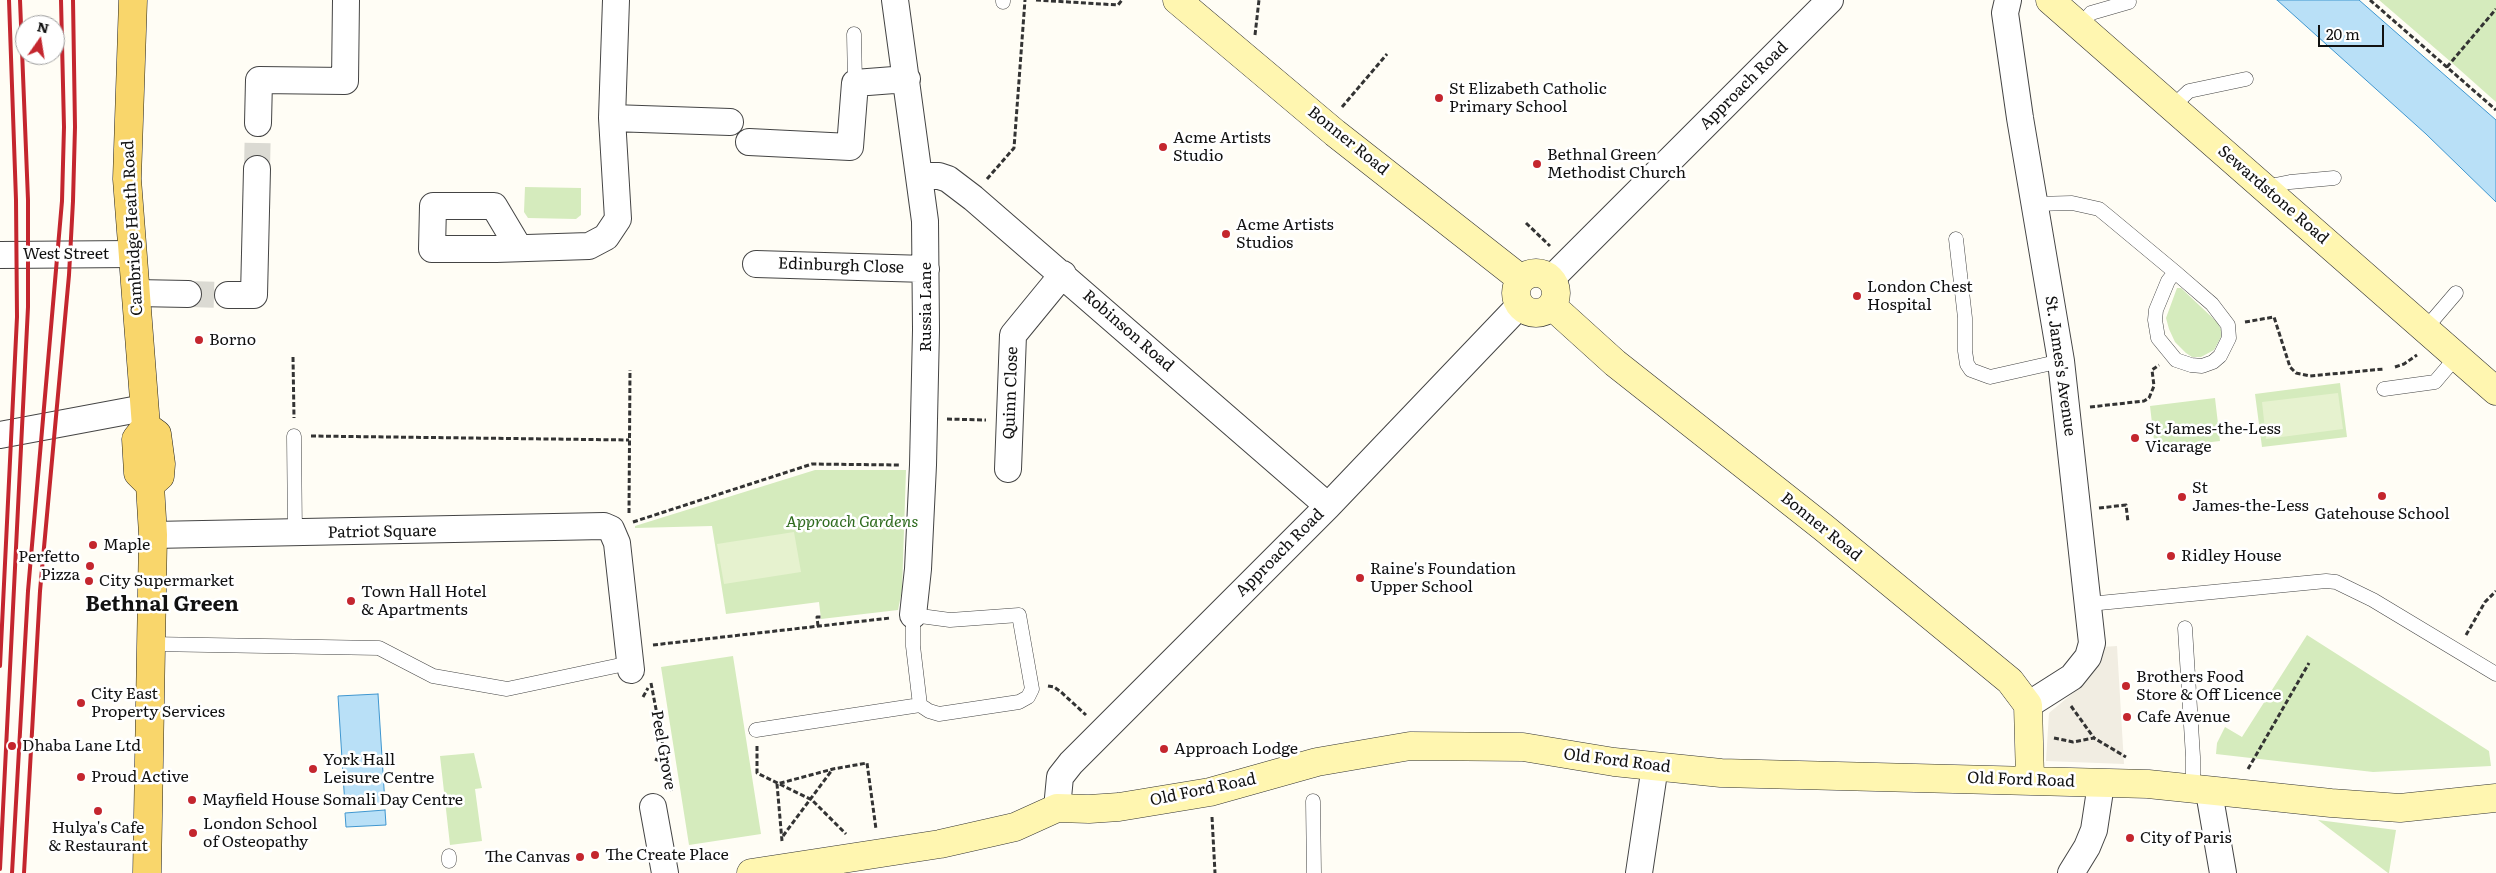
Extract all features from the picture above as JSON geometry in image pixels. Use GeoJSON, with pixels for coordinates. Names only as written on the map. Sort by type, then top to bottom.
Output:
{"type":"FeatureCollection","features":[{"type":"Feature","properties":{"kind":"main road","name":"Cambridge Heath Road"},"geometry":{"type":"LineString","coordinates":[[133,0],[127,179],[145,417],[157,434],[161,464],[160,476],[150,486],[153,535],[146,873]]}},
{"type":"Feature","properties":{"kind":"main road","name":"Bonner Road"},"geometry":{"type":"LineString","coordinates":[[1177,0],[1521,292]]}},
{"type":"Feature","properties":{"kind":"main road","name":"Sewardstone Road"},"geometry":{"type":"LineString","coordinates":[[2050,0],[2431,332],[2496,391]]}},
{"type":"Feature","properties":{"kind":"main road"},"geometry":{"type":"LineString","coordinates":[[1534,272],[1544,274],[1551,279],[1556,290],[1552,306],[1538,313],[1531,312],[1521,292],[1534,272]]}},
{"type":"Feature","properties":{"kind":"main road","name":"Bonner Road"},"geometry":{"type":"LineString","coordinates":[[1552,306],[1615,363],[1831,534],[2007,678],[2018,689],[2028,705]]}},
{"type":"Feature","properties":{"kind":"main road"},"geometry":{"type":"LineString","coordinates":[[2028,705],[2030,779]]}},
{"type":"Feature","properties":{"kind":"main road","name":"Old Ford Road"},"geometry":{"type":"LineString","coordinates":[[751,873],[864,850],[940,844],[1015,827],[1057,808],[1089,809],[1119,807],[1210,792],[1317,762],[1410,746],[1523,747],[1614,762],[1721,772],[2030,779],[2101,784],[2148,784],[2201,791],[2400,808],[2496,798]]}},
{"type":"Feature","properties":{"kind":"street"},"geometry":{"type":"LineString","coordinates":[[258,123],[259,80],[345,81],[346,0]]}},
{"type":"Feature","properties":{"kind":"street"},"geometry":{"type":"LineString","coordinates":[[519,248],[589,246],[606,236],[618,219],[612,118],[616,0]]}},
{"type":"Feature","properties":{"kind":"street","name":"Russia Lane"},"geometry":{"type":"LineString","coordinates":[[895,0],[925,221],[923,465],[918,570],[913,615]]}},
{"type":"Feature","properties":{"kind":"street","name":"Approach Road"},"geometry":{"type":"LineString","coordinates":[[1551,279],[1830,0]]}},
{"type":"Feature","properties":{"kind":"street","name":"St. James's Avenue"},"geometry":{"type":"LineString","coordinates":[[2008,0],[2005,13],[2061,361],[2092,643],[2088,657],[2072,677],[2028,705]]}},
{"type":"Feature","properties":{"kind":"street"},"geometry":{"type":"LineString","coordinates":[[749,142],[850,147],[855,83],[907,79]]}},
{"type":"Feature","properties":{"kind":"street"},"geometry":{"type":"LineString","coordinates":[[612,118],[730,122]]}},
{"type":"Feature","properties":{"kind":"street"},"geometry":{"type":"LineString","coordinates":[[228,295],[254,295],[257,169]]}},
{"type":"Feature","properties":{"kind":"street","name":"Robinson Road"},"geometry":{"type":"LineString","coordinates":[[919,176],[939,176],[948,179],[973,198],[1063,274],[1328,506]]}},
{"type":"Feature","properties":{"kind":"street","name":"West Street"},"geometry":{"type":"LineString","coordinates":[[0,254],[132,254]]}},
{"type":"Feature","properties":{"kind":"street","name":"Edinburgh Close"},"geometry":{"type":"LineString","coordinates":[[756,264],[926,269]]}},
{"type":"Feature","properties":{"kind":"street","name":"Quinn Close"},"geometry":{"type":"LineString","coordinates":[[1008,469],[1014,335],[1063,274]]}},
{"type":"Feature","properties":{"kind":"street","name":"Approach Road"},"geometry":{"type":"LineString","coordinates":[[1057,808],[1060,777],[1103,731],[1328,506],[1521,292]]}},
{"type":"Feature","properties":{"kind":"street"},"geometry":{"type":"LineString","coordinates":[[136,293],[188,294]]}},
{"type":"Feature","properties":{"kind":"street"},"geometry":{"type":"LineString","coordinates":[[0,435],[145,417]]}},
{"type":"Feature","properties":{"kind":"street","name":"Patriot Square"},"geometry":{"type":"LineString","coordinates":[[153,535],[296,534],[597,525],[611,529],[617,543],[635,664]]}},
{"type":"Feature","properties":{"kind":"street"},"geometry":{"type":"LineString","coordinates":[[1639,873],[1655,766]]}},
{"type":"Feature","properties":{"kind":"street"},"geometry":{"type":"LineString","coordinates":[[2071,873],[2087,848],[2094,830],[2101,784]]}},
{"type":"Feature","properties":{"kind":"street"},"geometry":{"type":"LineString","coordinates":[[2201,791],[2223,873]]}},
{"type":"Feature","properties":{"kind":"street","name":"Peel Grove"},"geometry":{"type":"LineString","coordinates":[[653,807],[665,873]]}},
{"type":"Feature","properties":{"kind":"lane"},"geometry":{"type":"LineString","coordinates":[[2080,26],[2091,14],[2129,2]]}},
{"type":"Feature","properties":{"kind":"lane"},"geometry":{"type":"LineString","coordinates":[[854,34],[855,83]]}},
{"type":"Feature","properties":{"kind":"lane"},"geometry":{"type":"LineString","coordinates":[[2172,107],[2189,91],[2246,79]]}},
{"type":"Feature","properties":{"kind":"lane"},"geometry":{"type":"LineString","coordinates":[[2269,192],[2275,185],[2334,178]]}},
{"type":"Feature","properties":{"kind":"lane"},"geometry":{"type":"LineString","coordinates":[[2035,204],[2072,203],[2099,209],[2175,272],[2212,304],[2228,324],[2229,338],[2226,348],[2213,362],[2202,366],[2191,366],[2176,360],[2158,338],[2155,320],[2162,294],[2175,272]]}},
{"type":"Feature","properties":{"kind":"lane"},"geometry":{"type":"LineString","coordinates":[[1956,239],[1964,318],[1965,351],[1967,364],[1971,370],[1990,377],[2061,361]]}},
{"type":"Feature","properties":{"kind":"lane"},"geometry":{"type":"LineString","coordinates":[[2431,332],[2456,293]]}},
{"type":"Feature","properties":{"kind":"lane"},"geometry":{"type":"LineString","coordinates":[[2384,389],[2435,382],[2457,356]]}},
{"type":"Feature","properties":{"kind":"lane"},"geometry":{"type":"LineString","coordinates":[[294,436],[296,534]]}},
{"type":"Feature","properties":{"kind":"lane"},"geometry":{"type":"LineString","coordinates":[[2089,604],[2326,580],[2376,596],[2457,651],[2496,674]]}},
{"type":"Feature","properties":{"kind":"lane"},"geometry":{"type":"LineString","coordinates":[[756,730],[920,705],[929,711],[939,714],[1019,702],[1028,696],[1032,689],[1018,615],[950,620],[913,615],[913,646],[920,705]]}},
{"type":"Feature","properties":{"kind":"lane"},"geometry":{"type":"LineString","coordinates":[[2185,628],[2193,757],[2201,791]]}},
{"type":"Feature","properties":{"kind":"lane"},"geometry":{"type":"LineString","coordinates":[[151,644],[380,648],[433,676],[507,689],[635,664]]}},
{"type":"Feature","properties":{"kind":"lane"},"geometry":{"type":"LineString","coordinates":[[1313,802],[1314,873]]}},
{"type":"Feature","properties":{"kind":"path"},"geometry":{"type":"LineString","coordinates":[[973,198],[1014,148],[1025,0]]}},
{"type":"Feature","properties":{"kind":"path"},"geometry":{"type":"LineString","coordinates":[[1036,0],[1118,5],[1122,0]]}},
{"type":"Feature","properties":{"kind":"path"},"geometry":{"type":"LineString","coordinates":[[1241,53],[1255,35],[1259,0]]}},
{"type":"Feature","properties":{"kind":"path"},"geometry":{"type":"LineString","coordinates":[[2370,0],[2496,110]]}},
{"type":"Feature","properties":{"kind":"path"},"geometry":{"type":"LineString","coordinates":[[2447,67],[2496,9]]}},
{"type":"Feature","properties":{"kind":"path"},"geometry":{"type":"LineString","coordinates":[[1344,105],[1387,54]]}},
{"type":"Feature","properties":{"kind":"path"},"geometry":{"type":"LineString","coordinates":[[1526,223],[1550,246]]}},
{"type":"Feature","properties":{"kind":"path"},"geometry":{"type":"LineString","coordinates":[[2228,324],[2274,317],[2290,366],[2296,373],[2310,376],[2398,367],[2411,360],[2431,332]]}},
{"type":"Feature","properties":{"kind":"path"},"geometry":{"type":"LineString","coordinates":[[2067,409],[2144,401],[2153,393],[2152,370],[2168,352]]}},
{"type":"Feature","properties":{"kind":"path"},"geometry":{"type":"LineString","coordinates":[[293,357],[294,436],[629,440]]}},
{"type":"Feature","properties":{"kind":"path"},"geometry":{"type":"LineString","coordinates":[[630,370],[629,524],[812,464],[923,465]]}},
{"type":"Feature","properties":{"kind":"path"},"geometry":{"type":"LineString","coordinates":[[924,418],[1010,421]]}},
{"type":"Feature","properties":{"kind":"path"},"geometry":{"type":"LineString","coordinates":[[2106,507],[2126,505],[2128,522]]}},
{"type":"Feature","properties":{"kind":"path"},"geometry":{"type":"LineString","coordinates":[[2457,651],[2485,602],[2496,591]]}},
{"type":"Feature","properties":{"kind":"path"},"geometry":{"type":"LineString","coordinates":[[635,664],[818,626],[913,615]]}},
{"type":"Feature","properties":{"kind":"path"},"geometry":{"type":"LineString","coordinates":[[818,626],[817,617],[820,617]]}},
{"type":"Feature","properties":{"kind":"path"},"geometry":{"type":"LineString","coordinates":[[2243,794],[2244,775],[2309,663]]}},
{"type":"Feature","properties":{"kind":"path","name":"Peel Grove"},"geometry":{"type":"LineString","coordinates":[[635,664],[673,795],[653,807]]}},
{"type":"Feature","properties":{"kind":"path"},"geometry":{"type":"LineString","coordinates":[[1032,689],[1045,686],[1054,687],[1103,731]]}},
{"type":"Feature","properties":{"kind":"path"},"geometry":{"type":"LineString","coordinates":[[2066,699],[2094,738],[2124,757],[2132,758]]}},
{"type":"Feature","properties":{"kind":"path"},"geometry":{"type":"LineString","coordinates":[[756,730],[757,773],[812,800],[864,850]]}},
{"type":"Feature","properties":{"kind":"path"},"geometry":{"type":"LineString","coordinates":[[2046,736],[2073,742],[2094,738]]}},
{"type":"Feature","properties":{"kind":"path"},"geometry":{"type":"LineString","coordinates":[[655,759],[665,763]]}},
{"type":"Feature","properties":{"kind":"path"},"geometry":{"type":"LineString","coordinates":[[777,784],[833,769],[867,763],[864,850]]}},
{"type":"Feature","properties":{"kind":"path"},"geometry":{"type":"LineString","coordinates":[[783,836],[812,800],[833,769]]}},
{"type":"Feature","properties":{"kind":"path"},"geometry":{"type":"LineString","coordinates":[[777,784],[782,841]]}},
{"type":"Feature","properties":{"kind":"path"},"geometry":{"type":"LineString","coordinates":[[1210,792],[1215,873]]}},
{"type":"Feature","properties":{"kind":"green space"},"geometry":{"type":"Polygon","coordinates":[[[2379,0],[2496,0],[2496,102],[2451,62],[2379,0]]]}},
{"type":"Feature","properties":{"kind":"green space"},"geometry":{"type":"Polygon","coordinates":[[[525,187],[581,188],[581,215],[576,219],[528,218],[524,212],[525,187]]]}},
{"type":"Feature","properties":{"kind":"green space"},"geometry":{"type":"Polygon","coordinates":[[[2177,288],[2181,288],[2218,323],[2221,330],[2221,337],[2214,350],[2201,357],[2192,357],[2186,353],[2175,342],[2169,329],[2166,318],[2177,288]]]}},
{"type":"Feature","properties":{"kind":"green space"},"geometry":{"type":"Polygon","coordinates":[[[2340,383],[2347,437],[2262,447],[2255,394],[2340,383]]]}},
{"type":"Feature","properties":{"kind":"green space"},"geometry":{"type":"Polygon","coordinates":[[[2338,393],[2343,429],[2266,439],[2262,402],[2338,393]]]}},
{"type":"Feature","properties":{"kind":"green space"},"geometry":{"type":"Polygon","coordinates":[[[2215,398],[2220,441],[2155,449],[2150,406],[2215,398]]]}},
{"type":"Feature","properties":{"kind":"green space","name":"Approach Gardens"},"geometry":{"type":"Polygon","coordinates":[[[815,470],[906,470],[902,590],[898,610],[821,619],[819,602],[726,614],[712,526],[635,528],[635,526],[815,470]]]}},
{"type":"Feature","properties":{"kind":"green space"},"geometry":{"type":"Polygon","coordinates":[[[794,532],[801,572],[724,584],[717,544],[794,532]]]}},
{"type":"Feature","properties":{"kind":"green space"},"geometry":{"type":"Polygon","coordinates":[[[2307,635],[2489,751],[2491,766],[2373,772],[2216,754],[2217,743],[2225,727],[2242,737],[2307,635]]]}},
{"type":"Feature","properties":{"kind":"green space"},"geometry":{"type":"Polygon","coordinates":[[[733,656],[761,834],[689,845],[661,667],[733,656]]]}},
{"type":"Feature","properties":{"kind":"green space"},"geometry":{"type":"Polygon","coordinates":[[[474,753],[482,788],[475,789],[482,841],[450,845],[440,756],[474,753]]]}},
{"type":"Feature","properties":{"kind":"green space"},"geometry":{"type":"Polygon","coordinates":[[[2318,820],[2396,830],[2389,873],[2388,873],[2318,820]]]}},
{"type":"Feature","properties":{"kind":"shaded area"},"geometry":{"type":"Polygon","coordinates":[[[2117,646],[2124,764],[2046,761],[2049,713],[2079,688],[2102,647],[2117,646]]]}},
{"type":"Feature","properties":{"kind":"water"},"geometry":{"type":"Polygon","coordinates":[[[2277,0],[2359,0],[2496,120],[2496,202],[2426,134],[2277,0]]]}},
{"type":"Feature","properties":{"kind":"water"},"geometry":{"type":"Polygon","coordinates":[[[378,694],[385,804],[345,806],[338,696],[378,694]]]}},
{"type":"Feature","properties":{"kind":"water"},"geometry":{"type":"Polygon","coordinates":[[[385,810],[386,825],[346,827],[345,813],[385,810]]]}},
{"type":"Feature","properties":{"kind":"tunnel"},"geometry":{"type":"LineString","coordinates":[[257,169],[258,123]]}},
{"type":"Feature","properties":{"kind":"tunnel"},"geometry":{"type":"LineString","coordinates":[[188,294],[228,295]]}},
{"type":"Feature","properties":{"kind":"railway"},"geometry":{"type":"LineString","coordinates":[[0,666],[17,317],[16,200],[9,0]]}},
{"type":"Feature","properties":{"kind":"railway"},"geometry":{"type":"LineString","coordinates":[[0,869],[28,307],[28,200],[20,0]]}},
{"type":"Feature","properties":{"kind":"railway"},"geometry":{"type":"LineString","coordinates":[[12,873],[28,591],[62,201],[64,127],[61,0]]}},
{"type":"Feature","properties":{"kind":"railway"},"geometry":{"type":"LineString","coordinates":[[24,873],[40,591],[69,275],[75,127],[73,0]]}},
{"type":"Feature","properties":{"kind":"place","name":"St Elizabeth Catholic Primary School"},"geometry":{"type":"Point","coordinates":[1439,98]}},
{"type":"Feature","properties":{"kind":"place","name":"Acme Artists Studio"},"geometry":{"type":"Point","coordinates":[1163,147]}},
{"type":"Feature","properties":{"kind":"place","name":"Bethnal Green Methodist Church"},"geometry":{"type":"Point","coordinates":[1537,164]}},
{"type":"Feature","properties":{"kind":"place","name":"Acme Artists Studios"},"geometry":{"type":"Point","coordinates":[1226,234]}},
{"type":"Feature","properties":{"kind":"place","name":"London Chest Hospital"},"geometry":{"type":"Point","coordinates":[1857,296]}},
{"type":"Feature","properties":{"kind":"place","name":"Borno"},"geometry":{"type":"Point","coordinates":[199,340]}},
{"type":"Feature","properties":{"kind":"place","name":"St James-the-Less Vicarage"},"geometry":{"type":"Point","coordinates":[2135,438]}},
{"type":"Feature","properties":{"kind":"place","name":"Gatehouse School"},"geometry":{"type":"Point","coordinates":[2382,496]}},
{"type":"Feature","properties":{"kind":"place","name":"St James-the-Less"},"geometry":{"type":"Point","coordinates":[2182,497]}},
{"type":"Feature","properties":{"kind":"place","name":"Maple"},"geometry":{"type":"Point","coordinates":[93,545]}},
{"type":"Feature","properties":{"kind":"place","name":"Ridley House"},"geometry":{"type":"Point","coordinates":[2171,556]}},
{"type":"Feature","properties":{"kind":"place","name":"Perfetto Pizza"},"geometry":{"type":"Point","coordinates":[90,566]}},
{"type":"Feature","properties":{"kind":"place","name":"Raine's Foundation Upper School"},"geometry":{"type":"Point","coordinates":[1360,578]}},
{"type":"Feature","properties":{"kind":"place","name":"City Supermarket"},"geometry":{"type":"Point","coordinates":[89,581]}},
{"type":"Feature","properties":{"kind":"place","name":"Town Hall Hotel & Apartments"},"geometry":{"type":"Point","coordinates":[351,601]}},
{"type":"Feature","properties":{"kind":"place","name":"Brothers Food Store & Off Licence"},"geometry":{"type":"Point","coordinates":[2126,686]}},
{"type":"Feature","properties":{"kind":"place","name":"City East Property Services"},"geometry":{"type":"Point","coordinates":[81,703]}},
{"type":"Feature","properties":{"kind":"place","name":"Cafe Avenue"},"geometry":{"type":"Point","coordinates":[2127,717]}},
{"type":"Feature","properties":{"kind":"place","name":"Dhaba Lane Ltd"},"geometry":{"type":"Point","coordinates":[12,746]}},
{"type":"Feature","properties":{"kind":"place","name":"Approach Lodge"},"geometry":{"type":"Point","coordinates":[1164,749]}},
{"type":"Feature","properties":{"kind":"place","name":"York Hall Leisure Centre"},"geometry":{"type":"Point","coordinates":[313,769]}},
{"type":"Feature","properties":{"kind":"place","name":"Proud Active"},"geometry":{"type":"Point","coordinates":[81,777]}},
{"type":"Feature","properties":{"kind":"place","name":"Mayfield House Somali Day Centre"},"geometry":{"type":"Point","coordinates":[192,800]}},
{"type":"Feature","properties":{"kind":"place","name":"Hulya's Cafe & Restaurant"},"geometry":{"type":"Point","coordinates":[98,811]}},
{"type":"Feature","properties":{"kind":"place","name":"London School of Osteopathy"},"geometry":{"type":"Point","coordinates":[193,833]}},
{"type":"Feature","properties":{"kind":"place","name":"City of Paris"},"geometry":{"type":"Point","coordinates":[2130,838]}},
{"type":"Feature","properties":{"kind":"place","name":"The Create Place"},"geometry":{"type":"Point","coordinates":[595,855]}},
{"type":"Feature","properties":{"kind":"place","name":"The Canvas"},"geometry":{"type":"Point","coordinates":[580,857]}},
{"type":"Feature","properties":{"kind":"district","name":"Bethnal Green"},"geometry":{"type":"Point","coordinates":[162,605]}}]}
